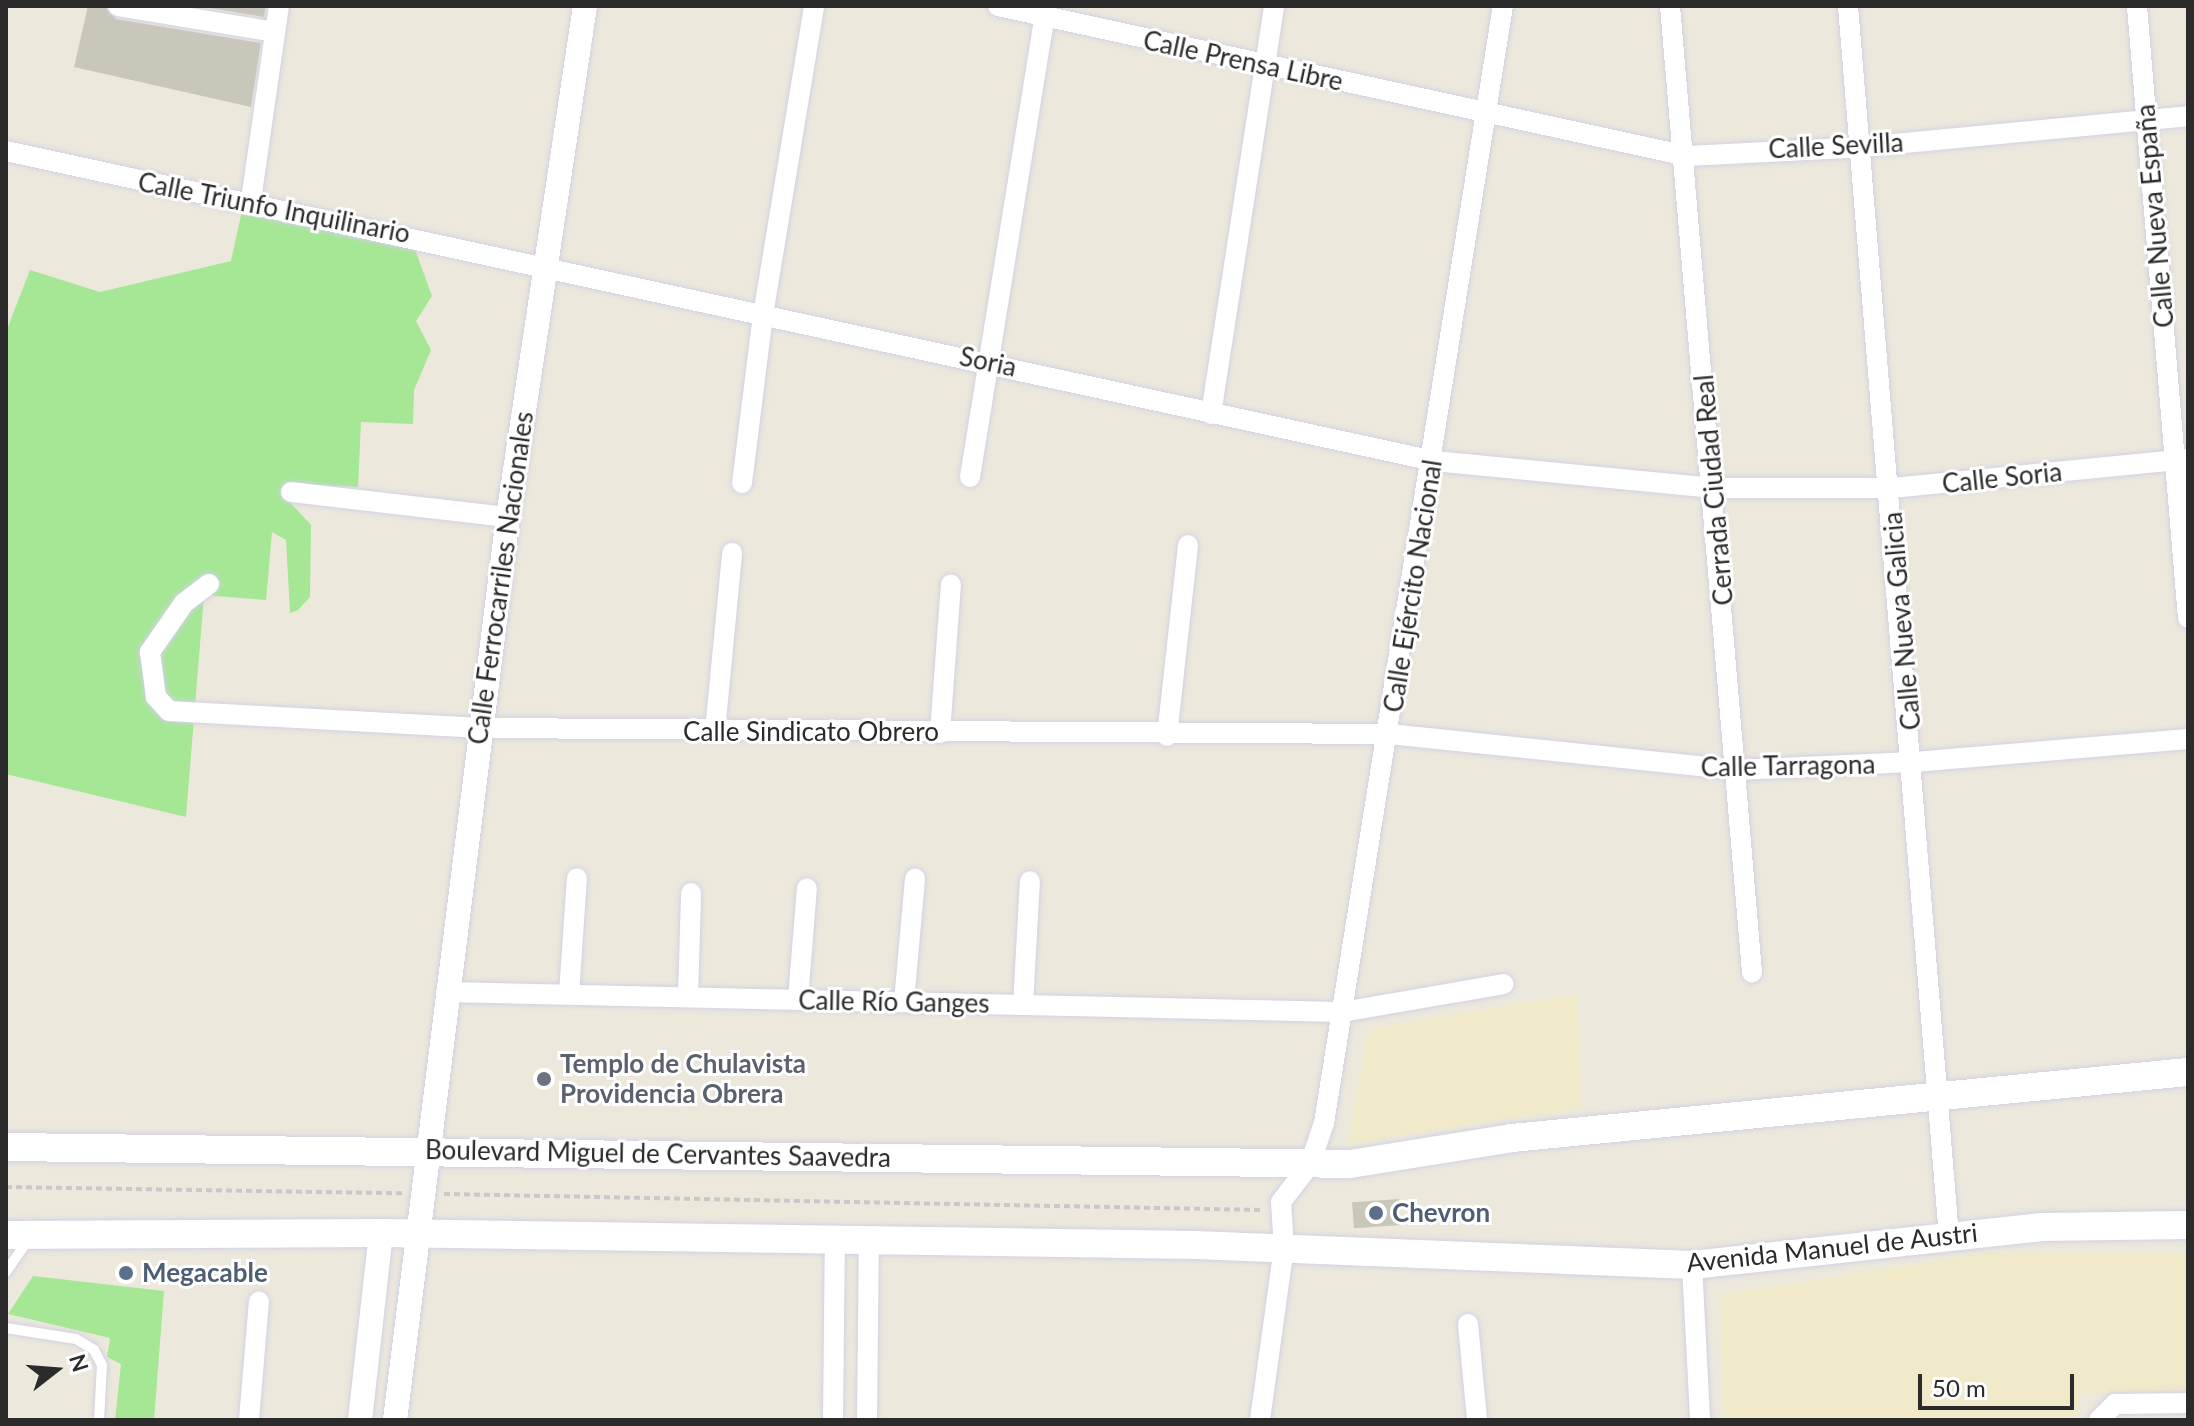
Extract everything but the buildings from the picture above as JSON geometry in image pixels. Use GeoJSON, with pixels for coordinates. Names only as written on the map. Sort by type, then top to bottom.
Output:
{"type":"FeatureCollection","features":[{"type":"Feature","properties":{"kind":"main road","name":"Boulevard Miguel de Cervantes Saavedra"},"geometry":{"type":"LineString","coordinates":[[6,1147],[426,1150],[1310,1164],[1934,1095],[2188,1072]]}},
{"type":"Feature","properties":{"kind":"main road","name":"Avenida Manuel de Austri"},"geometry":{"type":"LineString","coordinates":[[1284,1248],[1692,1265],[2097,1223],[2188,1225]]}},
{"type":"Feature","properties":{"kind":"main road"},"geometry":{"type":"LineString","coordinates":[[19,1234],[381,1233],[1284,1248]]}},
{"type":"Feature","properties":{"kind":"street"},"geometry":{"type":"LineString","coordinates":[[118,6],[275,32]]}},
{"type":"Feature","properties":{"kind":"street"},"geometry":{"type":"LineString","coordinates":[[251,200],[279,6]]}},
{"type":"Feature","properties":{"kind":"street","name":"Calle Ferrocarriles Nacionales"},"geometry":{"type":"LineString","coordinates":[[395,1420],[426,1150],[508,517],[543,264],[585,6]]}},
{"type":"Feature","properties":{"kind":"street"},"geometry":{"type":"LineString","coordinates":[[742,483],[763,315],[814,6]]}},
{"type":"Feature","properties":{"kind":"street","name":"Calle Prensa Libre"},"geometry":{"type":"LineString","coordinates":[[998,6],[1046,11],[1265,66],[1489,113]]}},
{"type":"Feature","properties":{"kind":"street"},"geometry":{"type":"LineString","coordinates":[[1211,414],[1274,6]]}},
{"type":"Feature","properties":{"kind":"street","name":"Calle Ejército Nacional"},"geometry":{"type":"LineString","coordinates":[[1310,1164],[1324,1123],[1389,734],[1489,113],[1503,6]]}},
{"type":"Feature","properties":{"kind":"street","name":"Cerrada Ciudad Real"},"geometry":{"type":"LineString","coordinates":[[1670,6],[1687,156],[1752,973]]}},
{"type":"Feature","properties":{"kind":"street","name":"Calle Nueva Galicia"},"geometry":{"type":"LineString","coordinates":[[1848,6],[1892,488],[1914,762],[1934,1095],[1949,1236]]}},
{"type":"Feature","properties":{"kind":"street","name":"Calle Nueva España"},"geometry":{"type":"LineString","coordinates":[[2137,6],[2182,460],[2188,618]]}},
{"type":"Feature","properties":{"kind":"street"},"geometry":{"type":"LineString","coordinates":[[970,477],[1046,11]]}},
{"type":"Feature","properties":{"kind":"street","name":"Calle Sevilla"},"geometry":{"type":"LineString","coordinates":[[1489,113],[1687,156],[1862,147],[2188,116]]}},
{"type":"Feature","properties":{"kind":"street","name":"Calle Triunfo Inquilinario"},"geometry":{"type":"LineString","coordinates":[[6,151],[251,200],[543,264]]}},
{"type":"Feature","properties":{"kind":"street","name":"Soria"},"geometry":{"type":"LineString","coordinates":[[543,264],[1434,461]]}},
{"type":"Feature","properties":{"kind":"street","name":"Calle Soria"},"geometry":{"type":"LineString","coordinates":[[1434,461],[1714,488],[1892,488],[2182,460]]}},
{"type":"Feature","properties":{"kind":"street"},"geometry":{"type":"LineString","coordinates":[[291,492],[508,517]]}},
{"type":"Feature","properties":{"kind":"street"},"geometry":{"type":"LineString","coordinates":[[1167,736],[1188,545]]}},
{"type":"Feature","properties":{"kind":"street"},"geometry":{"type":"LineString","coordinates":[[715,731],[732,553]]}},
{"type":"Feature","properties":{"kind":"street","name":"Calle Sindicato Obrero"},"geometry":{"type":"LineString","coordinates":[[209,584],[184,603],[150,652],[156,697],[169,711],[481,728],[1167,736],[1389,734]]}},
{"type":"Feature","properties":{"kind":"street"},"geometry":{"type":"LineString","coordinates":[[940,733],[951,584]]}},
{"type":"Feature","properties":{"kind":"street","name":"Calle Tarragona"},"geometry":{"type":"LineString","coordinates":[[1389,734],[1736,770],[1914,762],[2188,739]]}},
{"type":"Feature","properties":{"kind":"street"},"geometry":{"type":"LineString","coordinates":[[569,994],[577,878]]}},
{"type":"Feature","properties":{"kind":"street"},"geometry":{"type":"LineString","coordinates":[[904,1002],[915,878]]}},
{"type":"Feature","properties":{"kind":"street"},"geometry":{"type":"LineString","coordinates":[[1023,1005],[1030,881]]}},
{"type":"Feature","properties":{"kind":"street"},"geometry":{"type":"LineString","coordinates":[[798,999],[807,888]]}},
{"type":"Feature","properties":{"kind":"street"},"geometry":{"type":"LineString","coordinates":[[688,997],[691,893]]}},
{"type":"Feature","properties":{"kind":"street","name":"Calle Río Ganges"},"geometry":{"type":"LineString","coordinates":[[446,992],[1342,1012],[1504,984]]}},
{"type":"Feature","properties":{"kind":"street"},"geometry":{"type":"LineString","coordinates":[[1260,1420],[1284,1248],[1281,1210],[1284,1192],[1310,1164]]}},
{"type":"Feature","properties":{"kind":"street"},"geometry":{"type":"LineString","coordinates":[[360,1420],[381,1233]]}},
{"type":"Feature","properties":{"kind":"street"},"geometry":{"type":"LineString","coordinates":[[833,1420],[835,1242]]}},
{"type":"Feature","properties":{"kind":"street"},"geometry":{"type":"LineString","coordinates":[[867,1420],[869,1243]]}},
{"type":"Feature","properties":{"kind":"street"},"geometry":{"type":"LineString","coordinates":[[1692,1265],[1700,1420]]}},
{"type":"Feature","properties":{"kind":"street"},"geometry":{"type":"LineString","coordinates":[[249,1420],[259,1301]]}},
{"type":"Feature","properties":{"kind":"street"},"geometry":{"type":"LineString","coordinates":[[1468,1324],[1477,1420]]}},
{"type":"Feature","properties":{"kind":"street"},"geometry":{"type":"LineString","coordinates":[[2100,1418],[2124,1402],[2188,1403]]}},
{"type":"Feature","properties":{"kind":"lane"},"geometry":{"type":"LineString","coordinates":[[6,1272],[19,1234]]}},
{"type":"Feature","properties":{"kind":"lane"},"geometry":{"type":"LineString","coordinates":[[6,1328],[76,1339],[94,1350],[102,1365],[99,1420]]}},
{"type":"Feature","properties":{"kind":"path"},"geometry":{"type":"LineString","coordinates":[[6,1187],[1281,1210]]}},
{"type":"Feature","properties":{"kind":"shaded area"},"geometry":{"type":"Polygon","coordinates":[[[1577,994],[1582,1107],[1348,1144],[1369,1029],[1577,994]]]}},
{"type":"Feature","properties":{"kind":"shaded area"},"geometry":{"type":"Polygon","coordinates":[[[1987,1253],[2188,1254],[2188,1393],[2080,1394],[2077,1420],[1724,1420],[1720,1295],[1987,1253]]]}},
{"type":"Feature","properties":{"kind":"green space"},"geometry":{"type":"Polygon","coordinates":[[[243,206],[412,241],[432,296],[416,321],[431,350],[414,390],[413,424],[361,422],[358,487],[297,484],[287,499],[311,525],[310,597],[298,610],[290,613],[286,540],[272,532],[266,600],[204,595],[186,817],[6,774],[6,332],[30,270],[100,292],[231,261],[243,206]]]}},
{"type":"Feature","properties":{"kind":"green space"},"geometry":{"type":"Polygon","coordinates":[[[33,1276],[164,1291],[154,1420],[115,1420],[121,1364],[107,1357],[110,1338],[8,1314],[33,1276]]]}},
{"type":"Feature","properties":{"kind":"place","name":"Templo de Chulavista Providencia Obrera"},"geometry":{"type":"Point","coordinates":[544,1079]}},
{"type":"Feature","properties":{"kind":"place","name":"Chevron"},"geometry":{"type":"Point","coordinates":[1376,1213]}},
{"type":"Feature","properties":{"kind":"place","name":"Megacable"},"geometry":{"type":"Point","coordinates":[126,1273]}}]}
